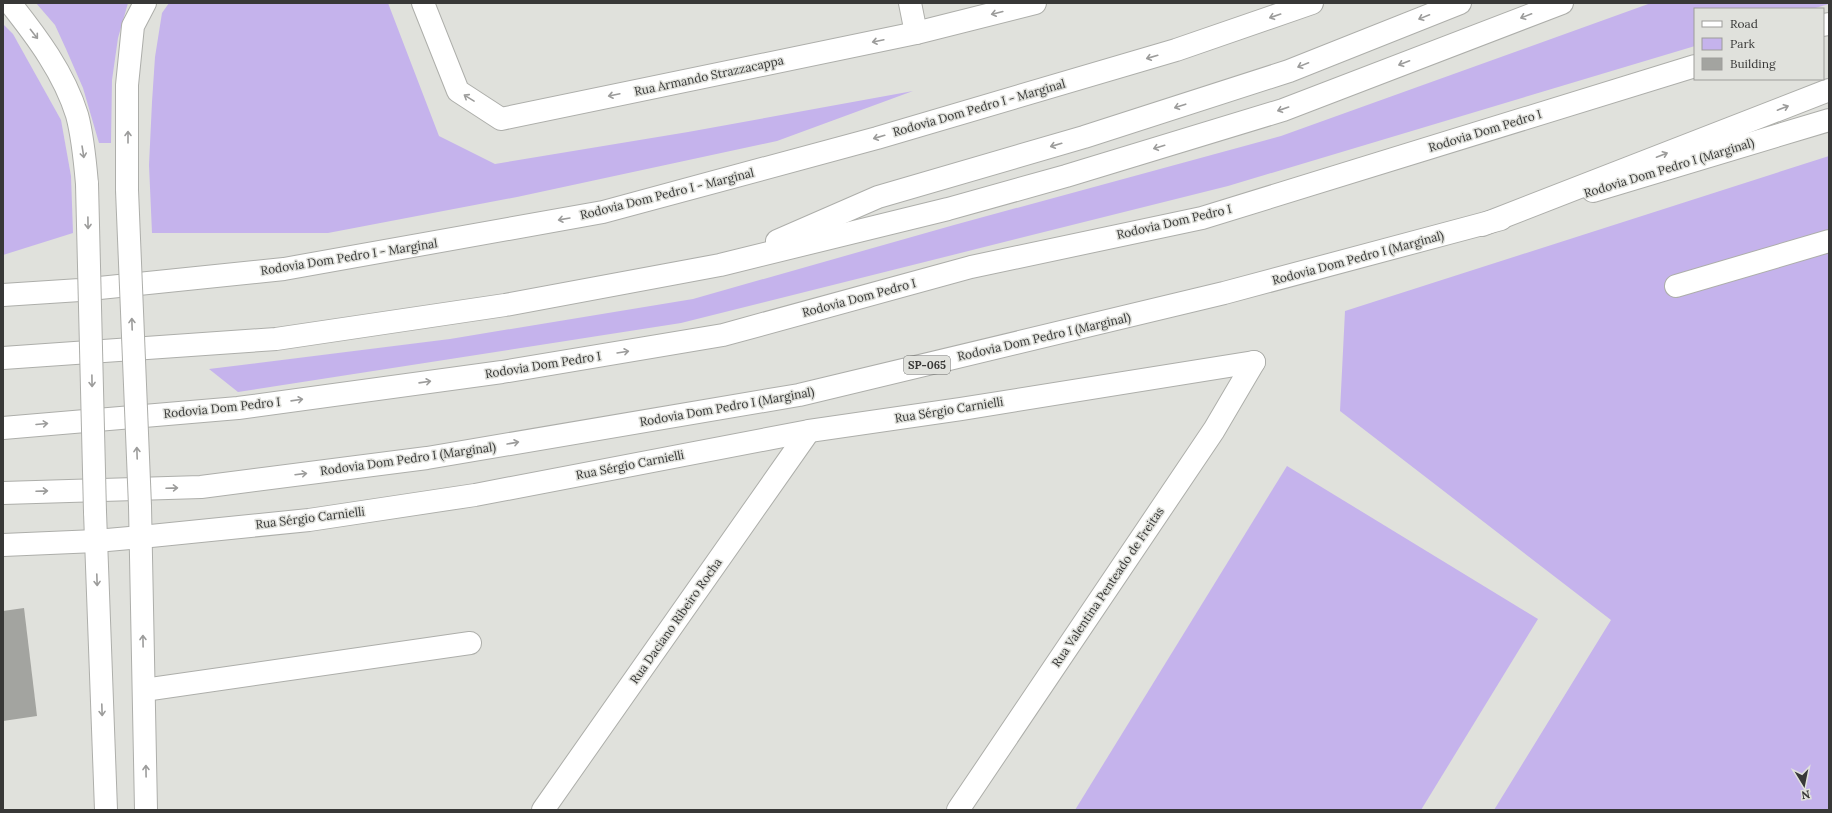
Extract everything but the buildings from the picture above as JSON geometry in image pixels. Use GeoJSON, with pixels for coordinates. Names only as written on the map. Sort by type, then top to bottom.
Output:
{"type":"FeatureCollection","features":[{"type":"Feature","properties":{"kind":"main road"},"geometry":{"type":"LineString","coordinates":[[10,3],[41,42],[65,87],[77,115],[84,154],[87,184],[95,512],[106,810]]}},
{"type":"Feature","properties":{"kind":"main road"},"geometry":{"type":"LineString","coordinates":[[145,3],[133,26],[127,85],[127,190],[140,506],[146,810]]}},
{"type":"Feature","properties":{"kind":"main road","name":"Rua Armando Strazzacappa"},"geometry":{"type":"LineString","coordinates":[[423,3],[458,91],[502,118],[916,33],[1034,3]]}},
{"type":"Feature","properties":{"kind":"main road"},"geometry":{"type":"LineString","coordinates":[[910,3],[916,33]]}},
{"type":"Feature","properties":{"kind":"main road","name":"Rodovia Dom Pedro I - Marginal"},"geometry":{"type":"LineString","coordinates":[[3,295],[80,290],[284,270],[603,212],[878,138],[1168,52],[1312,3]]}},
{"type":"Feature","properties":{"kind":"main road"},"geometry":{"type":"LineString","coordinates":[[720,265],[878,196],[1084,137],[1281,73],[1460,3]]}},
{"type":"Feature","properties":{"kind":"main road"},"geometry":{"type":"LineString","coordinates":[[3,358],[276,339],[505,305],[720,265],[948,209],[1066,176],[1282,110],[1562,3]]}},
{"type":"Feature","properties":{"kind":"main road","name":"Rodovia Dom Pedro I"},"geometry":{"type":"LineString","coordinates":[[3,428],[238,408],[502,372],[723,335],[971,267],[1202,218],[1694,66]]}},
{"type":"Feature","properties":{"kind":"main road"},"geometry":{"type":"LineString","coordinates":[[1482,225],[1829,90]]}},
{"type":"Feature","properties":{"kind":"main road","name":"Rodovia Dom Pedro I (Marginal)"},"geometry":{"type":"LineString","coordinates":[[3,492],[201,487],[426,458],[799,395],[1224,293],[1482,225],[1829,120]]}},
{"type":"Feature","properties":{"kind":"main road"},"geometry":{"type":"LineString","coordinates":[[1676,286],[1829,240]]}},
{"type":"Feature","properties":{"kind":"main road","name":"Rua Sérgio Carnielli"},"geometry":{"type":"LineString","coordinates":[[3,545],[96,541],[309,520],[475,495],[809,431],[961,409],[1254,362]]}},
{"type":"Feature","properties":{"kind":"main road","name":"Rua Valentina Penteado de Freitas"},"geometry":{"type":"LineString","coordinates":[[958,810],[1214,430],[1254,362]]}},
{"type":"Feature","properties":{"kind":"main road","name":"Rua Daciano Ribeiro Rocha"},"geometry":{"type":"LineString","coordinates":[[543,810],[809,431]]}},
{"type":"Feature","properties":{"kind":"main road"},"geometry":{"type":"LineString","coordinates":[[144,690],[470,643]]}},
{"type":"Feature","properties":{"kind":"green space"},"geometry":{"type":"Polygon","coordinates":[[[36,3],[128,3],[118,38],[112,80],[111,143],[99,143],[83,88],[66,49],[55,25],[36,3]]]}},
{"type":"Feature","properties":{"kind":"green space"},"geometry":{"type":"Polygon","coordinates":[[[169,3],[388,3],[439,136],[495,164],[688,132],[913,91],[777,141],[517,197],[328,233],[152,233],[149,165],[155,57],[162,13],[169,3]]]}},
{"type":"Feature","properties":{"kind":"green space"},"geometry":{"type":"Polygon","coordinates":[[[1651,3],[1829,4],[1815,8],[1694,8],[1694,46],[1228,186],[681,323],[238,392],[209,369],[450,339],[693,299],[954,225],[1281,136],[1651,3]]]}},
{"type":"Feature","properties":{"kind":"green space"},"geometry":{"type":"Polygon","coordinates":[[[3,24],[13,34],[61,120],[71,176],[73,233],[3,255],[3,24]]]}},
{"type":"Feature","properties":{"kind":"green space"},"geometry":{"type":"Polygon","coordinates":[[[1829,156],[1829,810],[1494,810],[1611,620],[1340,411],[1345,311],[1829,156]]]}},
{"type":"Feature","properties":{"kind":"green space"},"geometry":{"type":"Polygon","coordinates":[[[1287,466],[1538,619],[1421,810],[1075,810],[1287,466]]]}}]}
